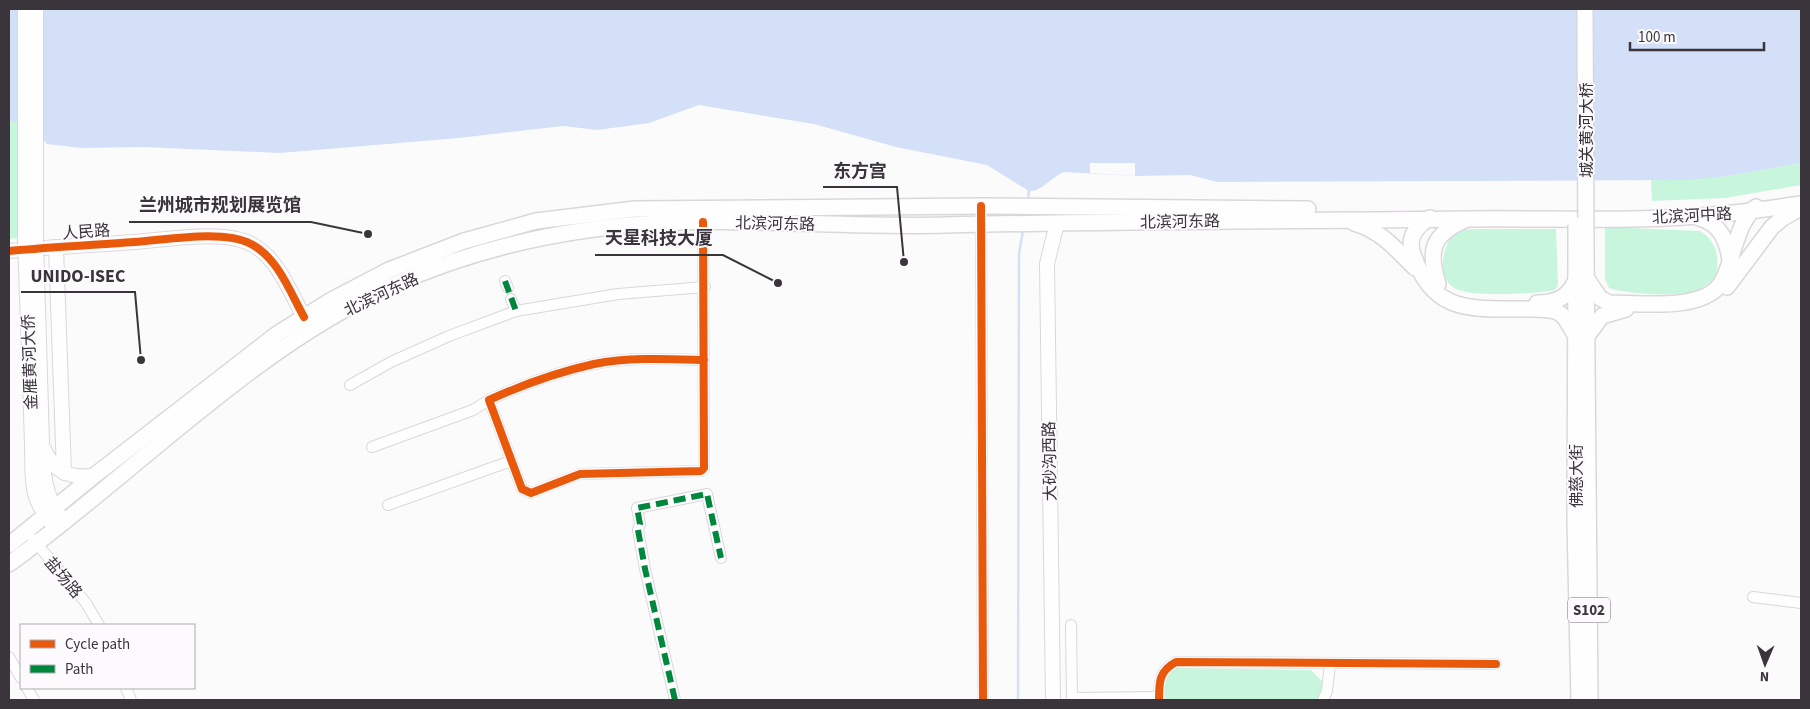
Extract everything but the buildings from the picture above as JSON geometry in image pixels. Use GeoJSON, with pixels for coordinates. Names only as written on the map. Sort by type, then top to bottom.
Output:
{"type":"FeatureCollection","features":[{"type":"Feature","properties":{"kind":"main road","name":"城关黄河大桥"},"geometry":{"type":"LineString","coordinates":[[1577,9],[1581,252]]}},
{"type":"Feature","properties":{"kind":"main road","name":"城关黄河大桥"},"geometry":{"type":"LineString","coordinates":[[1581,252],[1585,9]]}},
{"type":"Feature","properties":{"kind":"main road","name":"北滨河中路"},"geometry":{"type":"LineString","coordinates":[[1582,213],[1718,206],[1785,198],[1801,194]]}},
{"type":"Feature","properties":{"kind":"main road"},"geometry":{"type":"LineString","coordinates":[[1455,208],[1437,213],[1428,219],[1415,230],[1411,241],[1412,249],[1431,281],[1448,303],[1463,308],[1544,310],[1561,313],[1566,316],[1581,336],[1602,316],[1618,309],[1690,308],[1710,302],[1731,282],[1744,215],[1768,200],[1785,198]]}},
{"type":"Feature","properties":{"kind":"main road","name":"北滨河东路"},"geometry":{"type":"LineString","coordinates":[[9,545],[48,512],[277,334],[304,317],[389,270],[464,242],[536,221],[635,209],[986,206],[1455,208],[1582,213]]}},
{"type":"Feature","properties":{"kind":"main road"},"geometry":{"type":"LineString","coordinates":[[1718,206],[1744,215]]}},
{"type":"Feature","properties":{"kind":"main road","name":"北滨河中路"},"geometry":{"type":"LineString","coordinates":[[1582,213],[1695,217],[1744,215],[1801,206]]}},
{"type":"Feature","properties":{"kind":"main road"},"geometry":{"type":"LineString","coordinates":[[1338,219],[1367,226],[1378,233],[1431,281],[1447,293],[1467,302],[1557,302],[1566,296],[1581,279],[1600,298],[1609,302],[1684,302],[1705,298],[1712,293],[1735,264],[1772,227],[1801,206]]}},
{"type":"Feature","properties":{"kind":"main road"},"geometry":{"type":"LineString","coordinates":[[1375,209],[1396,214],[1415,230]]}},
{"type":"Feature","properties":{"kind":"main road","name":"北滨河东路"},"geometry":{"type":"LineString","coordinates":[[9,564],[183,425],[299,338],[393,285],[504,245],[540,237],[617,227],[703,222],[893,225],[1050,224],[1338,219],[1468,219],[1582,213]]}},
{"type":"Feature","properties":{"kind":"main road"},"geometry":{"type":"LineString","coordinates":[[1695,217],[1709,220],[1716,225],[1735,264]]}},
{"type":"Feature","properties":{"kind":"main road"},"geometry":{"type":"LineString","coordinates":[[1431,281],[1434,244],[1449,227],[1468,219]]}},
{"type":"Feature","properties":{"kind":"main road","name":"佛慈大街"},"geometry":{"type":"LineString","coordinates":[[1579,700],[1582,521],[1581,252]]}},
{"type":"Feature","properties":{"kind":"main road"},"geometry":{"type":"LineString","coordinates":[[1569,700],[1570,453],[1582,424]]}},
{"type":"Feature","properties":{"kind":"main road"},"geometry":{"type":"LineString","coordinates":[[1582,424],[1594,465],[1597,700]]}},
{"type":"Feature","properties":{"kind":"main road","name":"佛慈大街"},"geometry":{"type":"LineString","coordinates":[[1582,521],[1590,700]]}},
{"type":"Feature","properties":{"kind":"street","name":"金雁黄河大侨"},"geometry":{"type":"LineString","coordinates":[[25,9],[25,240],[37,443]]}},
{"type":"Feature","properties":{"kind":"street","name":"金雁黄河大侨"},"geometry":{"type":"LineString","coordinates":[[36,9],[37,443]]}},
{"type":"Feature","properties":{"kind":"street"},"geometry":{"type":"LineString","coordinates":[[983,700],[986,206]]}},
{"type":"Feature","properties":{"kind":"street"},"geometry":{"type":"LineString","coordinates":[[489,400],[522,489],[531,493],[580,474],[700,471],[704,468],[705,287],[703,222]]}},
{"type":"Feature","properties":{"kind":"street","name":"大砂沟西路"},"geometry":{"type":"LineString","coordinates":[[1050,224],[1047,264],[1053,700]]}},
{"type":"Feature","properties":{"kind":"street","name":"人民路"},"geometry":{"type":"LineString","coordinates":[[9,251],[194,238],[233,238],[251,244],[266,254],[278,269],[304,317]]}},
{"type":"Feature","properties":{"kind":"street"},"geometry":{"type":"LineString","coordinates":[[56,247],[64,473]]}},
{"type":"Feature","properties":{"kind":"street"},"geometry":{"type":"LineString","coordinates":[[350,385],[449,336],[516,311],[618,294],[705,287]]}},
{"type":"Feature","properties":{"kind":"street"},"geometry":{"type":"LineString","coordinates":[[511,298],[516,311]]}},
{"type":"Feature","properties":{"kind":"street"},"geometry":{"type":"LineString","coordinates":[[372,447],[473,410],[489,400],[520,386],[594,364],[649,359],[704,360]]}},
{"type":"Feature","properties":{"kind":"street"},"geometry":{"type":"LineString","coordinates":[[37,443],[52,464],[64,473],[80,477],[95,475]]}},
{"type":"Feature","properties":{"kind":"street"},"geometry":{"type":"LineString","coordinates":[[37,443],[48,512],[60,525]]}},
{"type":"Feature","properties":{"kind":"street"},"geometry":{"type":"LineString","coordinates":[[388,505],[511,461]]}},
{"type":"Feature","properties":{"kind":"street"},"geometry":{"type":"LineString","coordinates":[[675,700],[645,570],[638,530],[640,524],[637,508],[707,494],[721,558]]}},
{"type":"Feature","properties":{"kind":"street","name":"盐场路"},"geometry":{"type":"LineString","coordinates":[[26,530],[86,603],[98,624]]}},
{"type":"Feature","properties":{"kind":"street"},"geometry":{"type":"LineString","coordinates":[[1753,596],[1801,602]]}},
{"type":"Feature","properties":{"kind":"street"},"geometry":{"type":"LineString","coordinates":[[1071,625],[1072,698],[1159,699],[1159,680],[1166,668],[1176,662],[1496,664]]}},
{"type":"Feature","properties":{"kind":"street"},"geometry":{"type":"LineString","coordinates":[[9,657],[20,676]]}},
{"type":"Feature","properties":{"kind":"street"},"geometry":{"type":"LineString","coordinates":[[1323,700],[1328,690],[1330,664]]}},
{"type":"Feature","properties":{"kind":"street"},"geometry":{"type":"LineString","coordinates":[[28,689],[34,700]]}},
{"type":"Feature","properties":{"kind":"green space"},"geometry":{"type":"Polygon","coordinates":[[[9,122],[29,122],[27,237],[9,239],[9,122]]]}},
{"type":"Feature","properties":{"kind":"green space"},"geometry":{"type":"Polygon","coordinates":[[[1801,163],[1801,185],[1725,198],[1652,201],[1651,180],[1721,177],[1801,163]]]}},
{"type":"Feature","properties":{"kind":"green space"},"geometry":{"type":"Polygon","coordinates":[[[1605,227],[1700,231],[1711,240],[1716,252],[1715,278],[1699,289],[1679,294],[1636,293],[1609,288],[1605,280],[1605,227]]]}},
{"type":"Feature","properties":{"kind":"green space"},"geometry":{"type":"Polygon","coordinates":[[[1476,229],[1556,229],[1558,285],[1555,290],[1520,294],[1490,294],[1464,292],[1456,289],[1445,277],[1443,269],[1444,252],[1447,244],[1457,232],[1476,229]]]}},
{"type":"Feature","properties":{"kind":"green space"},"geometry":{"type":"Polygon","coordinates":[[[1177,668],[1311,670],[1324,683],[1317,700],[1165,700],[1166,677],[1177,668]]]}},
{"type":"Feature","properties":{"kind":"water"},"geometry":{"type":"Polygon","coordinates":[[[9,9],[1801,9],[1801,163],[1721,177],[1685,180],[1217,182],[1190,175],[1135,176],[1064,172],[1042,187],[1029,191],[987,165],[896,147],[814,124],[699,105],[649,123],[597,130],[563,126],[459,138],[280,153],[143,147],[82,148],[47,144],[29,122],[9,122],[9,9]]]}},
{"type":"Feature","properties":{"kind":"pier"},"geometry":{"type":"Polygon","coordinates":[[[1090,163],[1135,163],[1135,176],[1090,173],[1090,163]]]}},
{"type":"Feature","properties":{"kind":"waterway"},"geometry":{"type":"LineString","coordinates":[[1028,202],[1029,190]]}},
{"type":"Feature","properties":{"kind":"waterway"},"geometry":{"type":"LineString","coordinates":[[1018,700],[1019,254],[1023,230]]}},
{"type":"Feature","properties":{"kind":"marked path"},"geometry":{"type":"LineString","coordinates":[[505,281],[516,311]]}},
{"type":"Feature","properties":{"kind":"marked path"},"geometry":{"type":"LineString","coordinates":[[675,700],[645,569],[638,530],[640,524],[637,508],[707,494],[721,558]]}},
{"type":"Feature","properties":{"kind":"cycle path"},"geometry":{"type":"LineString","coordinates":[[981,206],[983,700]]}},
{"type":"Feature","properties":{"kind":"cycle path"},"geometry":{"type":"LineString","coordinates":[[703,222],[704,468],[701,471],[580,474],[531,493],[522,489],[489,400],[540,379],[594,364],[635,359],[677,359],[690,360],[704,360]]}},
{"type":"Feature","properties":{"kind":"cycle path"},"geometry":{"type":"LineString","coordinates":[[9,251],[210,236],[239,240],[251,244],[269,258],[282,276],[304,317]]}},
{"type":"Feature","properties":{"kind":"cycle path"},"geometry":{"type":"LineString","coordinates":[[1159,700],[1159,688],[1163,673],[1170,665],[1176,662],[1496,664]]}},
{"type":"Feature","properties":{"kind":"place","name":"兰州城市规划展览馆"},"geometry":{"type":"Point","coordinates":[368,234]}},
{"type":"Feature","properties":{"kind":"place","name":"东方宫"},"geometry":{"type":"Point","coordinates":[904,262]}},
{"type":"Feature","properties":{"kind":"place","name":"天星科技大厦"},"geometry":{"type":"Point","coordinates":[778,283]}},
{"type":"Feature","properties":{"kind":"place","name":"UNIDO-ISEC"},"geometry":{"type":"Point","coordinates":[141,360]}}]}
